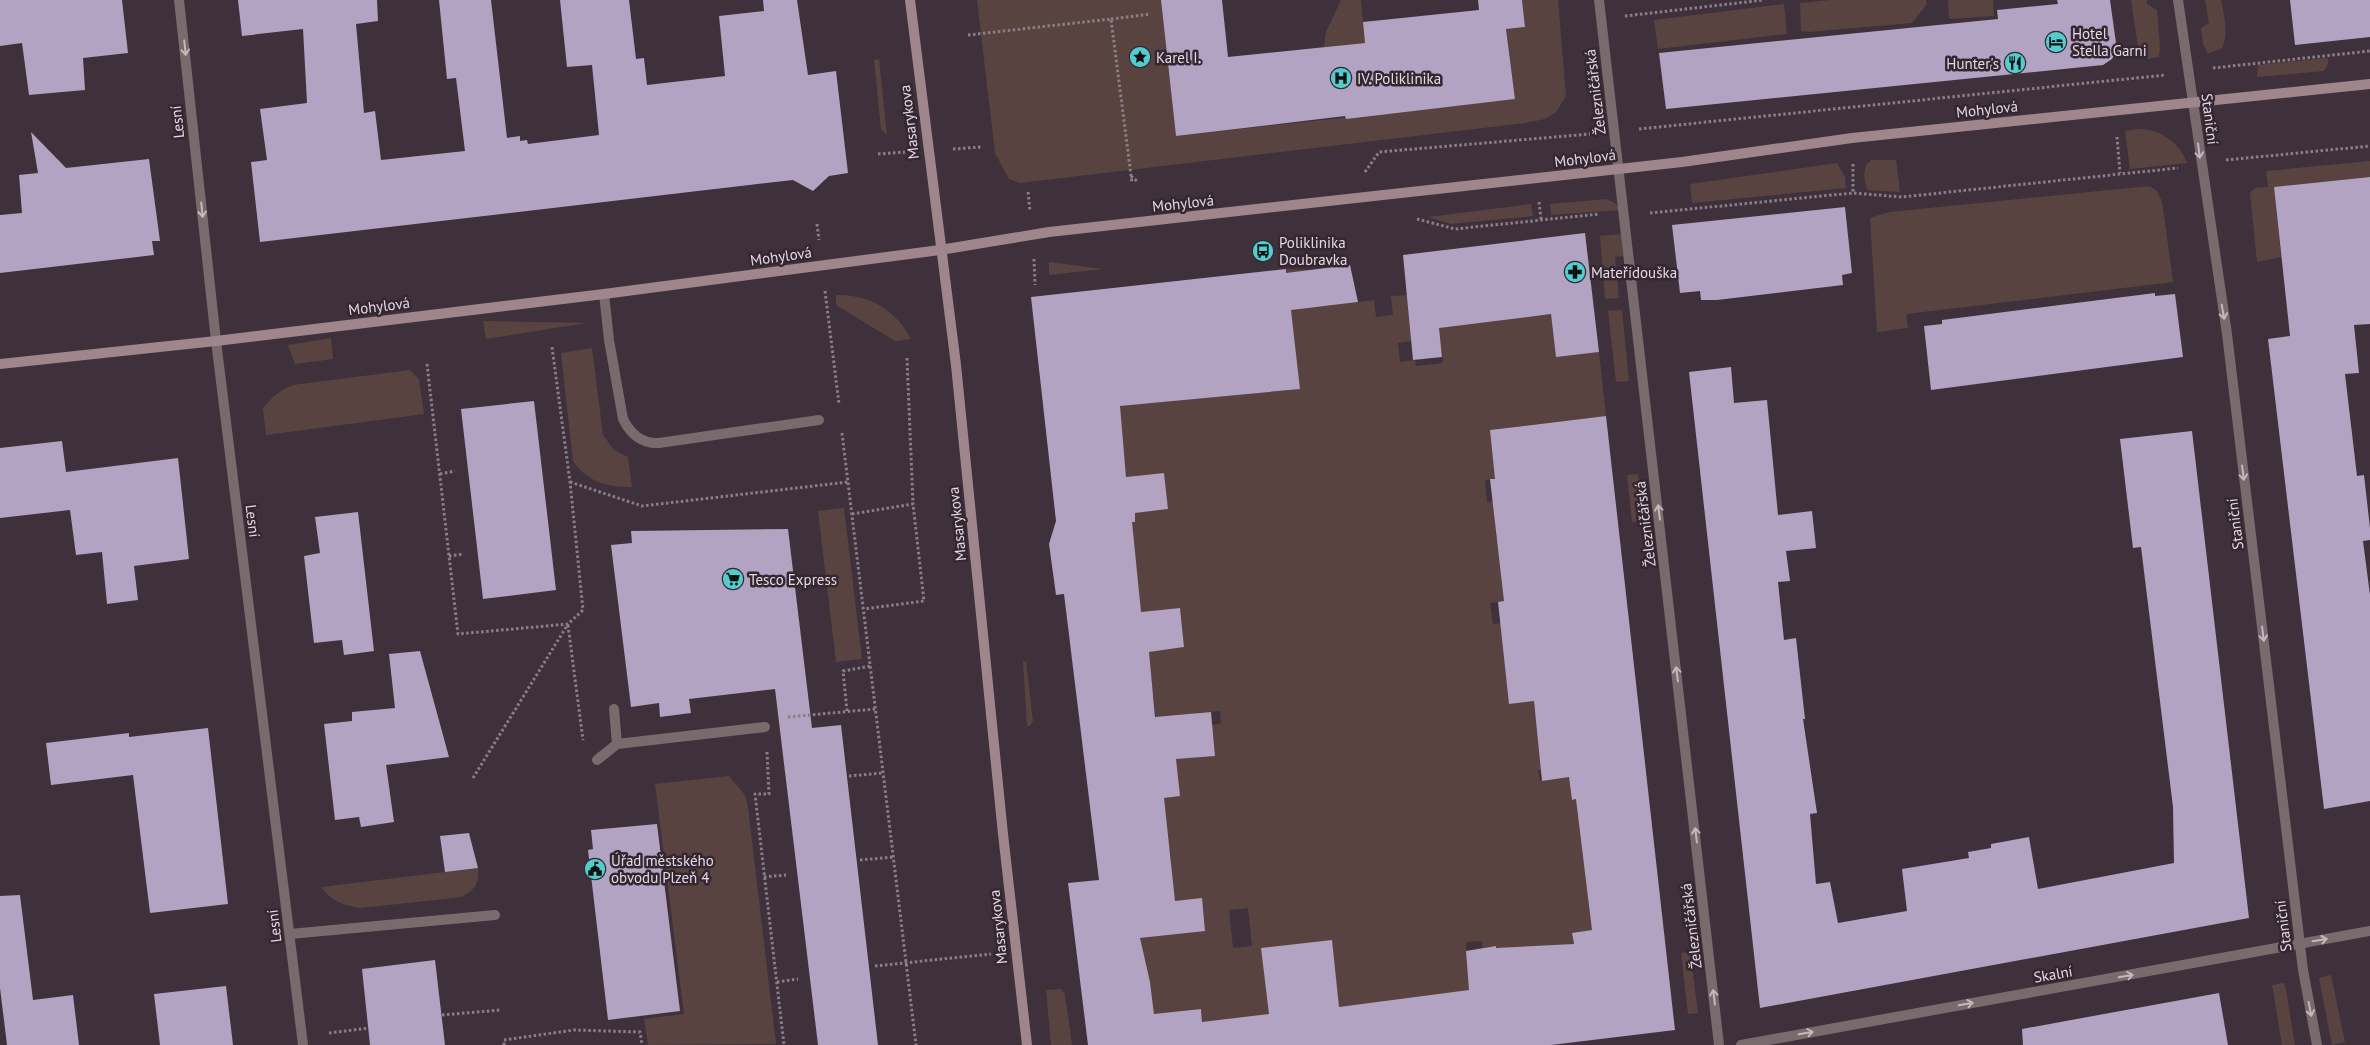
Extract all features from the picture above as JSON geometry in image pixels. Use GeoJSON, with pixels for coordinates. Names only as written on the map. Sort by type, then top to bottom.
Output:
{"type":"FeatureCollection","features":[{"type":"Feature","properties":{"kind":"main road","name":"Masarykova"},"geometry":{"type":"LineString","coordinates":[[910,0],[956,365],[1005,853],[1027,1045]]}},
{"type":"Feature","properties":{"kind":"main road","name":"Mohylová"},"geometry":{"type":"LineString","coordinates":[[0,364],[216,341],[604,294],[940,250],[1049,232],[1682,162],[1852,138],[2370,84]]}},
{"type":"Feature","properties":{"kind":"street","name":"Lesní"},"geometry":{"type":"LineString","coordinates":[[179,0],[216,341],[303,1045]]}},
{"type":"Feature","properties":{"kind":"street","name":"Železničářská"},"geometry":{"type":"LineString","coordinates":[[1600,0],[1719,1045]]}},
{"type":"Feature","properties":{"kind":"street","name":"Staniční"},"geometry":{"type":"LineString","coordinates":[[2178,0],[2227,334],[2300,943],[2317,1045]]}},
{"type":"Feature","properties":{"kind":"street"},"geometry":{"type":"LineString","coordinates":[[604,294],[609,340],[622,419],[628,429],[638,438],[649,444],[658,444],[819,420]]}},
{"type":"Feature","properties":{"kind":"street"},"geometry":{"type":"LineString","coordinates":[[614,709],[617,744]]}},
{"type":"Feature","properties":{"kind":"street"},"geometry":{"type":"LineString","coordinates":[[597,760],[617,744],[765,727]]}},
{"type":"Feature","properties":{"kind":"street"},"geometry":{"type":"LineString","coordinates":[[290,934],[495,915]]}},
{"type":"Feature","properties":{"kind":"street","name":"Skalní"},"geometry":{"type":"LineString","coordinates":[[1741,1045],[2370,931]]}},
{"type":"Feature","properties":{"kind":"path"},"geometry":{"type":"LineString","coordinates":[[1602,19],[1731,2],[1764,0]]}},
{"type":"Feature","properties":{"kind":"path"},"geometry":{"type":"LineString","coordinates":[[968,35],[1151,14]]}},
{"type":"Feature","properties":{"kind":"path"},"geometry":{"type":"LineString","coordinates":[[1111,19],[1132,183]]}},
{"type":"Feature","properties":{"kind":"path"},"geometry":{"type":"LineString","coordinates":[[1345,200],[1379,152],[1615,132],[1676,123],[2144,78],[2244,63],[2370,51]]}},
{"type":"Feature","properties":{"kind":"path"},"geometry":{"type":"LineString","coordinates":[[1410,217],[1455,229],[1592,213],[1624,217],[1853,193],[1902,197],[2201,166],[2213,161],[2370,146]]}},
{"type":"Feature","properties":{"kind":"path"},"geometry":{"type":"LineString","coordinates":[[1131,175],[1138,182]]}},
{"type":"Feature","properties":{"kind":"path"},"geometry":{"type":"LineString","coordinates":[[817,224],[839,407]]}},
{"type":"Feature","properties":{"kind":"path"},"geometry":{"type":"LineString","coordinates":[[473,778],[568,624],[583,610],[570,482],[552,347]]}},
{"type":"Feature","properties":{"kind":"path"},"geometry":{"type":"LineString","coordinates":[[864,609],[924,602],[913,504],[907,358]]}},
{"type":"Feature","properties":{"kind":"path"},"geometry":{"type":"LineString","coordinates":[[427,364],[458,634],[568,624]]}},
{"type":"Feature","properties":{"kind":"path"},"geometry":{"type":"LineString","coordinates":[[841,426],[916,1045]]}},
{"type":"Feature","properties":{"kind":"path"},"geometry":{"type":"LineString","coordinates":[[440,474],[455,471]]}},
{"type":"Feature","properties":{"kind":"path"},"geometry":{"type":"LineString","coordinates":[[570,482],[642,506],[848,482]]}},
{"type":"Feature","properties":{"kind":"path"},"geometry":{"type":"LineString","coordinates":[[852,514],[913,504]]}},
{"type":"Feature","properties":{"kind":"path"},"geometry":{"type":"LineString","coordinates":[[450,556],[464,554]]}},
{"type":"Feature","properties":{"kind":"path"},"geometry":{"type":"LineString","coordinates":[[568,624],[584,750]]}},
{"type":"Feature","properties":{"kind":"path"},"geometry":{"type":"LineString","coordinates":[[847,711],[843,671],[871,666]]}},
{"type":"Feature","properties":{"kind":"path"},"geometry":{"type":"LineString","coordinates":[[784,1045],[755,794],[769,794],[764,719],[875,709]]}},
{"type":"Feature","properties":{"kind":"path"},"geometry":{"type":"LineString","coordinates":[[849,776],[883,773]]}},
{"type":"Feature","properties":{"kind":"path"},"geometry":{"type":"LineString","coordinates":[[860,860],[894,857]]}},
{"type":"Feature","properties":{"kind":"path"},"geometry":{"type":"LineString","coordinates":[[764,876],[786,875]]}},
{"type":"Feature","properties":{"kind":"path"},"geometry":{"type":"LineString","coordinates":[[875,966],[906,961],[992,954]]}},
{"type":"Feature","properties":{"kind":"path"},"geometry":{"type":"LineString","coordinates":[[777,982],[798,979]]}},
{"type":"Feature","properties":{"kind":"path"},"geometry":{"type":"LineString","coordinates":[[442,1015],[500,1010]]}},
{"type":"Feature","properties":{"kind":"path"},"geometry":{"type":"LineString","coordinates":[[329,1033],[369,1028]]}},
{"type":"Feature","properties":{"kind":"path"},"geometry":{"type":"LineString","coordinates":[[504,1045],[504,1040],[574,1030],[640,1032],[642,1045]]}},
{"type":"Feature","properties":{"kind":"shaded area"},"geometry":{"type":"Polygon","coordinates":[[[977,0],[1161,0],[1176,136],[1515,99],[1506,29],[1525,27],[1522,0],[1558,0],[1566,96],[1556,112],[1545,119],[1525,123],[1020,183],[1009,179],[995,153],[977,0]]]}},
{"type":"Feature","properties":{"kind":"shaded area"},"geometry":{"type":"Polygon","coordinates":[[[1341,0],[1361,0],[1365,43],[1324,47],[1326,32],[1341,0]]]}},
{"type":"Feature","properties":{"kind":"shaded area"},"geometry":{"type":"Polygon","coordinates":[[[1830,0],[1926,0],[1927,4],[1912,23],[1809,32],[1801,31],[1800,3],[1830,0]]]}},
{"type":"Feature","properties":{"kind":"shaded area"},"geometry":{"type":"Polygon","coordinates":[[[1948,0],[1993,0],[1994,16],[1949,19],[1948,0]]]}},
{"type":"Feature","properties":{"kind":"shaded area"},"geometry":{"type":"Polygon","coordinates":[[[2131,0],[2147,0],[2147,4],[2157,10],[2159,57],[2147,59],[2139,53],[2131,0]]]}},
{"type":"Feature","properties":{"kind":"shaded area"},"geometry":{"type":"Polygon","coordinates":[[[2205,0],[2221,0],[2225,24],[2222,48],[2208,54],[2203,44],[2201,28],[2209,23],[2205,0]]]}},
{"type":"Feature","properties":{"kind":"shaded area"},"geometry":{"type":"Polygon","coordinates":[[[1784,4],[1787,34],[1658,49],[1654,20],[1784,4]]]}},
{"type":"Feature","properties":{"kind":"shaded area"},"geometry":{"type":"Polygon","coordinates":[[[2328,58],[2328,64],[2324,71],[2257,77],[2258,65],[2328,58]]]}},
{"type":"Feature","properties":{"kind":"shaded area"},"geometry":{"type":"Polygon","coordinates":[[[879,59],[887,135],[881,130],[874,60],[879,59]]]}},
{"type":"Feature","properties":{"kind":"shaded area"},"geometry":{"type":"Polygon","coordinates":[[[2138,129],[2154,131],[2168,138],[2179,149],[2187,163],[2130,169],[2125,131],[2138,129]]]}},
{"type":"Feature","properties":{"kind":"shaded area"},"geometry":{"type":"Polygon","coordinates":[[[1871,160],[1896,160],[1900,192],[1867,190],[1864,175],[1866,165],[1871,160]]]}},
{"type":"Feature","properties":{"kind":"shaded area"},"geometry":{"type":"Polygon","coordinates":[[[2370,161],[2370,177],[2274,187],[2281,257],[2257,262],[2250,193],[2255,188],[2268,187],[2266,171],[2370,161]]]}},
{"type":"Feature","properties":{"kind":"shaded area"},"geometry":{"type":"Polygon","coordinates":[[[1837,163],[1845,177],[1846,188],[1692,203],[1690,184],[1837,163]]]}},
{"type":"Feature","properties":{"kind":"shaded area"},"geometry":{"type":"Polygon","coordinates":[[[2149,186],[2156,190],[2162,201],[2173,282],[1906,314],[1908,328],[1877,332],[1870,218],[1889,212],[2149,186]]]}},
{"type":"Feature","properties":{"kind":"shaded area"},"geometry":{"type":"Polygon","coordinates":[[[1606,199],[1615,203],[1621,210],[1551,215],[1550,204],[1606,199]]]}},
{"type":"Feature","properties":{"kind":"shaded area"},"geometry":{"type":"Polygon","coordinates":[[[1531,204],[1533,216],[1451,224],[1428,217],[1531,204]]]}},
{"type":"Feature","properties":{"kind":"shaded area"},"geometry":{"type":"Polygon","coordinates":[[[1621,234],[1623,256],[1615,257],[1619,298],[1605,299],[1600,236],[1621,234]]]}},
{"type":"Feature","properties":{"kind":"shaded area"},"geometry":{"type":"Polygon","coordinates":[[[1049,262],[1103,269],[1049,275],[1049,262]]]}},
{"type":"Feature","properties":{"kind":"shaded area"},"geometry":{"type":"Polygon","coordinates":[[[1286,269],[1313,270],[1317,307],[1374,300],[1376,317],[1393,315],[1391,296],[1408,295],[1413,341],[1398,343],[1400,362],[1415,360],[1416,366],[1443,363],[1442,351],[1430,353],[1426,320],[1479,323],[1497,321],[1496,312],[1535,308],[1536,316],[1551,314],[1556,356],[1599,352],[1606,416],[1490,430],[1548,472],[1485,480],[1487,502],[1507,500],[1495,525],[1498,549],[1557,569],[1572,800],[1580,799],[1666,955],[1572,933],[1576,961],[1516,989],[1338,1007],[1275,1021],[1203,1029],[1201,1009],[1182,1011],[1157,1033],[1150,981],[1127,940],[1172,934],[1158,903],[1164,860],[1171,859],[1170,851],[1164,852],[1163,798],[1180,796],[1156,720],[1148,652],[1184,647],[1180,608],[1132,613],[1122,523],[1135,522],[1135,513],[1168,509],[1164,473],[1126,477],[1125,462],[1118,463],[1112,409],[1134,351],[1141,404],[1300,389],[1286,269]],[[1530,598],[1490,603],[1493,624],[1533,619],[1530,598]],[[1524,672],[1509,704],[1534,701],[1535,713],[1553,711],[1524,672]],[[1220,711],[1197,713],[1199,726],[1221,724],[1220,711]],[[1213,736],[1184,738],[1186,758],[1215,756],[1213,736]],[[1538,770],[1540,781],[1560,778],[1541,770],[1538,770]],[[1248,908],[1229,910],[1233,948],[1252,946],[1248,908]],[[1482,941],[1466,942],[1467,960],[1483,958],[1482,941]],[[1496,946],[1484,948],[1487,976],[1499,975],[1496,946]],[[1530,946],[1532,971],[1536,955],[1535,946],[1530,946]]]}},
{"type":"Feature","properties":{"kind":"shaded area"},"geometry":{"type":"Polygon","coordinates":[[[836,295],[860,297],[880,306],[898,320],[911,339],[895,341],[836,305],[836,295]]]}},
{"type":"Feature","properties":{"kind":"shaded area"},"geometry":{"type":"Polygon","coordinates":[[[1622,310],[1629,381],[1616,382],[1608,311],[1622,310]]]}},
{"type":"Feature","properties":{"kind":"shaded area"},"geometry":{"type":"Polygon","coordinates":[[[483,321],[587,323],[486,339],[483,321]]]}},
{"type":"Feature","properties":{"kind":"shaded area"},"geometry":{"type":"Polygon","coordinates":[[[331,338],[333,359],[295,364],[288,345],[331,338]]]}},
{"type":"Feature","properties":{"kind":"shaded area"},"geometry":{"type":"Polygon","coordinates":[[[592,348],[603,435],[614,450],[628,457],[632,487],[614,486],[598,482],[585,474],[573,461],[561,353],[592,348]]]}},
{"type":"Feature","properties":{"kind":"shaded area"},"geometry":{"type":"Polygon","coordinates":[[[410,370],[419,379],[424,414],[266,435],[263,408],[276,394],[288,387],[410,370]]]}},
{"type":"Feature","properties":{"kind":"shaded area"},"geometry":{"type":"Polygon","coordinates":[[[1638,474],[1644,520],[1632,522],[1627,475],[1638,474]]]}},
{"type":"Feature","properties":{"kind":"shaded area"},"geometry":{"type":"Polygon","coordinates":[[[844,508],[862,659],[836,662],[818,511],[844,508]]]}},
{"type":"Feature","properties":{"kind":"shaded area"},"geometry":{"type":"Polygon","coordinates":[[[1023,661],[1026,662],[1033,721],[1030,726],[1027,726],[1023,661]]]}},
{"type":"Feature","properties":{"kind":"shaded area"},"geometry":{"type":"Polygon","coordinates":[[[729,776],[745,795],[748,807],[776,1044],[648,1045],[644,1019],[684,1014],[655,784],[729,776]]]}},
{"type":"Feature","properties":{"kind":"shaded area"},"geometry":{"type":"Polygon","coordinates":[[[478,868],[476,885],[462,897],[361,908],[338,902],[321,887],[478,868]]]}},
{"type":"Feature","properties":{"kind":"shaded area"},"geometry":{"type":"Polygon","coordinates":[[[1690,952],[1698,1013],[1688,1014],[1681,953],[1690,952]]]}},
{"type":"Feature","properties":{"kind":"shaded area"},"geometry":{"type":"Polygon","coordinates":[[[2331,975],[2345,1042],[2332,1045],[2319,978],[2331,975]]]}},
{"type":"Feature","properties":{"kind":"shaded area"},"geometry":{"type":"Polygon","coordinates":[[[2284,983],[2295,1045],[2282,1045],[2272,985],[2284,983]]]}},
{"type":"Feature","properties":{"kind":"shaded area"},"geometry":{"type":"Polygon","coordinates":[[[1061,989],[1065,994],[1072,1045],[1051,1045],[1046,990],[1061,989]]]}},
{"type":"Feature","properties":{"kind":"building"},"geometry":{"type":"Polygon","coordinates":[[[0,0],[122,0],[128,53],[83,58],[85,90],[29,95],[22,43],[0,46],[0,0]]]}},
{"type":"Feature","properties":{"kind":"building"},"geometry":{"type":"Polygon","coordinates":[[[238,0],[377,0],[378,21],[356,24],[364,113],[375,111],[381,160],[465,151],[456,78],[447,79],[439,0],[491,0],[507,138],[520,136],[520,141],[527,140],[528,144],[599,135],[592,65],[567,67],[560,0],[629,0],[636,59],[644,58],[647,85],[725,76],[719,16],[764,11],[763,0],[797,0],[808,75],[836,71],[848,173],[829,176],[813,191],[793,180],[260,242],[251,162],[267,160],[260,109],[307,103],[303,29],[242,36],[238,0]]]}},
{"type":"Feature","properties":{"kind":"building","name":"IV. Poliklinika"},"geometry":{"type":"Polygon","coordinates":[[[1161,0],[1222,0],[1228,57],[1365,43],[1363,22],[1479,10],[1478,0],[1522,0],[1525,27],[1506,29],[1515,99],[1346,119],[1345,116],[1176,136],[1161,0]]]}},
{"type":"Feature","properties":{"kind":"building"},"geometry":{"type":"Polygon","coordinates":[[[2057,0],[2110,0],[2117,50],[2112,59],[2103,65],[1666,109],[1659,53],[1998,19],[1997,10],[2058,4],[2057,0]]]}},
{"type":"Feature","properties":{"kind":"building"},"geometry":{"type":"Polygon","coordinates":[[[2290,0],[2370,0],[2370,37],[2295,45],[2290,0]]]}},
{"type":"Feature","properties":{"kind":"building"},"geometry":{"type":"Polygon","coordinates":[[[31,132],[66,168],[149,159],[160,241],[152,241],[154,255],[0,273],[0,215],[22,213],[19,175],[38,173],[31,132]]]}},
{"type":"Feature","properties":{"kind":"building"},"geometry":{"type":"Polygon","coordinates":[[[2370,177],[2370,324],[2354,325],[2359,373],[2345,374],[2357,476],[2364,475],[2370,528],[2370,540],[2363,541],[2370,595],[2370,801],[2324,809],[2268,339],[2290,336],[2274,187],[2370,177]]]}},
{"type":"Feature","properties":{"kind":"building"},"geometry":{"type":"Polygon","coordinates":[[[1845,207],[1852,273],[1842,275],[1843,285],[1717,300],[1701,300],[1700,291],[1680,293],[1672,225],[1845,207]]]}},
{"type":"Feature","properties":{"kind":"building"},"geometry":{"type":"Polygon","coordinates":[[[1585,233],[1599,352],[1556,357],[1551,314],[1439,328],[1442,357],[1413,360],[1403,255],[1585,233]]]}},
{"type":"Feature","properties":{"kind":"building"},"geometry":{"type":"Polygon","coordinates":[[[1350,265],[1358,302],[1291,310],[1300,389],[1120,406],[1126,477],[1164,473],[1168,509],[1135,513],[1135,522],[1132,522],[1141,612],[1180,608],[1184,647],[1149,652],[1155,717],[1211,712],[1215,756],[1176,759],[1180,796],[1164,798],[1175,901],[1202,898],[1205,931],[1140,938],[1150,982],[1154,1014],[1201,1009],[1202,1022],[1269,1014],[1261,948],[1332,940],[1339,1007],[1469,990],[1466,951],[1496,946],[1496,948],[1574,944],[1572,933],[1592,930],[1576,799],[1572,800],[1569,777],[1542,781],[1534,701],[1509,704],[1498,602],[1504,601],[1490,479],[1495,479],[1490,430],[1606,416],[1675,1030],[1551,1045],[1088,1045],[1068,883],[1099,880],[1064,594],[1056,595],[1049,544],[1056,521],[1031,297],[1286,269],[1286,273],[1350,265]]]}},
{"type":"Feature","properties":{"kind":"building"},"geometry":{"type":"Polygon","coordinates":[[[2155,293],[2155,296],[2175,294],[2183,357],[1931,390],[1924,326],[1942,324],[1942,320],[2155,293]]]}},
{"type":"Feature","properties":{"kind":"building"},"geometry":{"type":"Polygon","coordinates":[[[1731,367],[1734,403],[1767,400],[1778,515],[1812,511],[1816,548],[1786,551],[1790,581],[1778,582],[1784,640],[1796,638],[1805,719],[1803,719],[1817,813],[1810,814],[1816,884],[1830,882],[1838,923],[1907,911],[1902,869],[1969,858],[1968,852],[1991,848],[1991,844],[2029,837],[2038,889],[2174,863],[2173,807],[2141,547],[2133,548],[2120,439],[2192,431],[2249,918],[1760,1008],[1689,372],[1731,367]]]}},
{"type":"Feature","properties":{"kind":"building"},"geometry":{"type":"Polygon","coordinates":[[[534,401],[556,590],[483,599],[461,409],[534,401]]]}},
{"type":"Feature","properties":{"kind":"building"},"geometry":{"type":"Polygon","coordinates":[[[62,441],[66,472],[178,458],[189,559],[134,566],[138,600],[107,604],[102,552],[76,555],[70,510],[0,518],[0,448],[62,441]]]}},
{"type":"Feature","properties":{"kind":"building"},"geometry":{"type":"Polygon","coordinates":[[[358,512],[374,651],[344,655],[342,640],[314,643],[304,556],[320,553],[315,517],[358,512]]]}},
{"type":"Feature","properties":{"kind":"building"},"geometry":{"type":"Polygon","coordinates":[[[788,529],[812,728],[841,725],[878,1045],[818,1045],[775,689],[689,699],[691,713],[660,717],[659,703],[631,707],[611,545],[632,543],[631,531],[788,529]]]}},
{"type":"Feature","properties":{"kind":"building"},"geometry":{"type":"Polygon","coordinates":[[[420,651],[449,757],[386,765],[394,822],[361,827],[359,817],[335,820],[324,724],[352,721],[352,712],[395,708],[389,654],[420,651]]]}},
{"type":"Feature","properties":{"kind":"building"},"geometry":{"type":"Polygon","coordinates":[[[208,728],[228,904],[150,913],[133,775],[51,785],[46,743],[129,733],[129,737],[208,728]]]}},
{"type":"Feature","properties":{"kind":"building"},"geometry":{"type":"Polygon","coordinates":[[[657,824],[680,1011],[608,1020],[588,850],[593,849],[591,830],[657,824]]]}},
{"type":"Feature","properties":{"kind":"building"},"geometry":{"type":"Polygon","coordinates":[[[469,833],[478,868],[445,872],[440,836],[469,833]]]}},
{"type":"Feature","properties":{"kind":"building"},"geometry":{"type":"Polygon","coordinates":[[[20,895],[33,1000],[73,995],[79,1045],[7,1045],[0,988],[0,896],[20,895]]]}},
{"type":"Feature","properties":{"kind":"building"},"geometry":{"type":"Polygon","coordinates":[[[435,960],[445,1045],[370,1045],[362,969],[435,960]]]}},
{"type":"Feature","properties":{"kind":"building"},"geometry":{"type":"Polygon","coordinates":[[[226,986],[233,1045],[160,1045],[154,994],[226,986]]]}},
{"type":"Feature","properties":{"kind":"building"},"geometry":{"type":"Polygon","coordinates":[[[2219,993],[2228,1045],[2023,1045],[2022,1029],[2219,993]]]}},
{"type":"Feature","properties":{"kind":"place","name":"Hotel Stella Garni"},"geometry":{"type":"Point","coordinates":[2056,42]}},
{"type":"Feature","properties":{"kind":"place","name":"Karel I."},"geometry":{"type":"Point","coordinates":[1140,57]}},
{"type":"Feature","properties":{"kind":"place","name":"Hunter's"},"geometry":{"type":"Point","coordinates":[2015,63]}},
{"type":"Feature","properties":{"kind":"place","name":"IV. Poliklinika"},"geometry":{"type":"Point","coordinates":[1341,78]}},
{"type":"Feature","properties":{"kind":"place","name":"Poliklinika Doubravka"},"geometry":{"type":"Point","coordinates":[1263,251]}},
{"type":"Feature","properties":{"kind":"place","name":"Mateřídouška"},"geometry":{"type":"Point","coordinates":[1575,272]}},
{"type":"Feature","properties":{"kind":"place","name":"Tesco Express"},"geometry":{"type":"Point","coordinates":[733,579]}},
{"type":"Feature","properties":{"kind":"place","name":"Úřad městského obvodu Plzeň 4"},"geometry":{"type":"Point","coordinates":[595,869]}}]}
